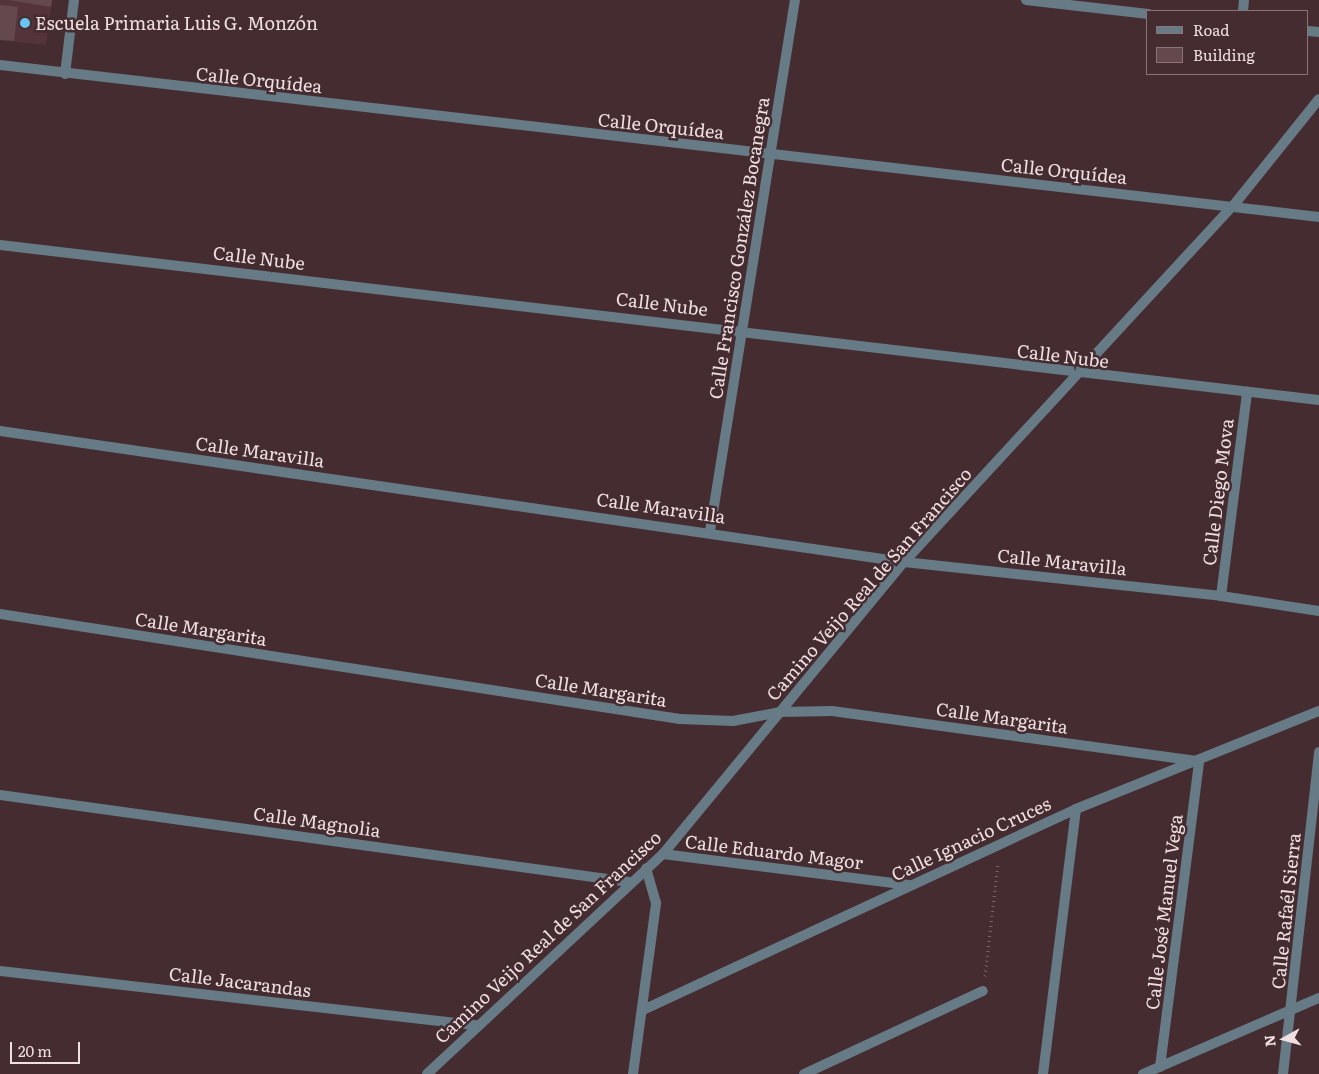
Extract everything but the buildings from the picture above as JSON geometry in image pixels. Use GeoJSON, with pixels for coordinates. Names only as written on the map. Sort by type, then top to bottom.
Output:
{"type":"FeatureCollection","features":[{"type":"Feature","properties":{"kind":"street"},"geometry":{"type":"LineString","coordinates":[[65,74],[74,0]]}},
{"type":"Feature","properties":{"kind":"street","name":"Calle Francisco González Bocanegra"},"geometry":{"type":"LineString","coordinates":[[710,531],[795,0]]}},
{"type":"Feature","properties":{"kind":"street"},"geometry":{"type":"LineString","coordinates":[[1026,0],[1146,14]]}},
{"type":"Feature","properties":{"kind":"street","name":"Calle Orquídea"},"geometry":{"type":"LineString","coordinates":[[0,66],[1319,217]]}},
{"type":"Feature","properties":{"kind":"street","name":"Camino Veijo Real de San Francisco"},"geometry":{"type":"LineString","coordinates":[[427,1074],[629,882],[663,854],[904,562],[1074,374],[1233,206],[1319,99]]}},
{"type":"Feature","properties":{"kind":"street","name":"Calle Nube"},"geometry":{"type":"LineString","coordinates":[[0,245],[743,330],[1074,374],[1319,400]]}},
{"type":"Feature","properties":{"kind":"street","name":"Calle Diego Mova"},"geometry":{"type":"LineString","coordinates":[[1221,596],[1246,392]]}},
{"type":"Feature","properties":{"kind":"street","name":"Calle Maravilla"},"geometry":{"type":"LineString","coordinates":[[0,431],[710,531],[904,562],[1221,596],[1319,611]]}},
{"type":"Feature","properties":{"kind":"street","name":"Calle Margarita"},"geometry":{"type":"LineString","coordinates":[[0,614],[680,719],[733,721],[780,712],[832,711],[1199,761]]}},
{"type":"Feature","properties":{"kind":"street","name":"Calle Ignacio Cruces"},"geometry":{"type":"LineString","coordinates":[[643,1010],[1076,808],[1199,761],[1319,711]]}},
{"type":"Feature","properties":{"kind":"street","name":"Calle Rafaél Sierra"},"geometry":{"type":"LineString","coordinates":[[1283,1074],[1292,1010],[1319,752]]}},
{"type":"Feature","properties":{"kind":"street","name":"Calle José Manuel Vega"},"geometry":{"type":"LineString","coordinates":[[1160,1067],[1199,761]]}},
{"type":"Feature","properties":{"kind":"street","name":"Calle Magnolia"},"geometry":{"type":"LineString","coordinates":[[0,795],[629,882]]}},
{"type":"Feature","properties":{"kind":"street"},"geometry":{"type":"LineString","coordinates":[[1043,1074],[1076,808]]}},
{"type":"Feature","properties":{"kind":"street","name":"Calle Eduardo Magor"},"geometry":{"type":"LineString","coordinates":[[663,854],[910,885]]}},
{"type":"Feature","properties":{"kind":"street"},"geometry":{"type":"LineString","coordinates":[[633,1074],[656,903],[646,868]]}},
{"type":"Feature","properties":{"kind":"street","name":"Calle Jacarandas"},"geometry":{"type":"LineString","coordinates":[[0,971],[476,1026]]}},
{"type":"Feature","properties":{"kind":"street"},"geometry":{"type":"LineString","coordinates":[[804,1074],[983,991]]}},
{"type":"Feature","properties":{"kind":"street"},"geometry":{"type":"LineString","coordinates":[[1143,1074],[1319,998]]}},
{"type":"Feature","properties":{"kind":"path"},"geometry":{"type":"LineString","coordinates":[[983,991],[1000,842]]}},
{"type":"Feature","properties":{"kind":"shaded area","name":"Escuela Primaria Luis G. Monzón"},"geometry":{"type":"Polygon","coordinates":[[[0,0],[52,0],[46,45],[0,40],[0,0]]]}},
{"type":"Feature","properties":{"kind":"place","name":"Escuela Primaria Luis G. Monzón"},"geometry":{"type":"Point","coordinates":[25,23]}}]}
